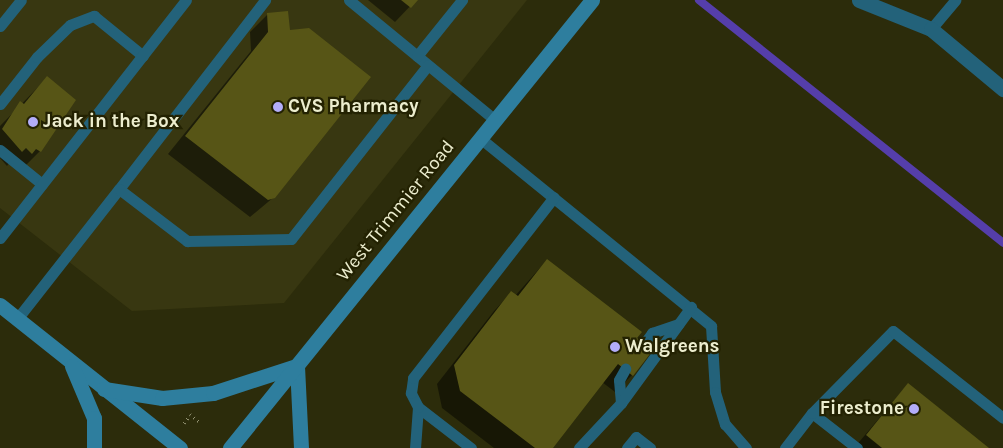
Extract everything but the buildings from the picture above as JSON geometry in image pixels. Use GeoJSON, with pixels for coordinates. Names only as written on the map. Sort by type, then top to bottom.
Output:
{"type":"FeatureCollection","features":[{"type":"Feature","properties":{"kind":"main road","name":"West Trimmier Road"},"geometry":{"type":"LineString","coordinates":[[230,448],[592,0]]}},
{"type":"Feature","properties":{"kind":"main road"},"geometry":{"type":"LineString","coordinates":[[0,305],[72,365],[180,448]]}},
{"type":"Feature","properties":{"kind":"main road"},"geometry":{"type":"LineString","coordinates":[[72,365],[94,418],[94,448]]}},
{"type":"Feature","properties":{"kind":"main road"},"geometry":{"type":"LineString","coordinates":[[102,388],[162,398],[213,393],[297,366],[301,448]]}},
{"type":"Feature","properties":{"kind":"street"},"geometry":{"type":"LineString","coordinates":[[859,0],[931,29],[1003,89]]}},
{"type":"Feature","properties":{"kind":"lane"},"geometry":{"type":"LineString","coordinates":[[0,26],[21,0]]}},
{"type":"Feature","properties":{"kind":"lane"},"geometry":{"type":"LineString","coordinates":[[0,238],[186,0]]}},
{"type":"Feature","properties":{"kind":"lane"},"geometry":{"type":"LineString","coordinates":[[17,319],[265,0]]}},
{"type":"Feature","properties":{"kind":"lane"},"geometry":{"type":"LineString","coordinates":[[349,0],[495,120]]}},
{"type":"Feature","properties":{"kind":"lane"},"geometry":{"type":"LineString","coordinates":[[417,56],[462,0]]}},
{"type":"Feature","properties":{"kind":"lane"},"geometry":{"type":"LineString","coordinates":[[931,29],[955,0]]}},
{"type":"Feature","properties":{"kind":"lane"},"geometry":{"type":"LineString","coordinates":[[0,104],[37,57],[70,25],[94,16],[143,56]]}},
{"type":"Feature","properties":{"kind":"lane"},"geometry":{"type":"LineString","coordinates":[[119,189],[187,241],[292,239],[428,65]]}},
{"type":"Feature","properties":{"kind":"lane"},"geometry":{"type":"LineString","coordinates":[[480,138],[691,307],[711,326],[715,392],[725,424],[746,448]]}},
{"type":"Feature","properties":{"kind":"lane"},"geometry":{"type":"LineString","coordinates":[[0,150],[42,184]]}},
{"type":"Feature","properties":{"kind":"lane"},"geometry":{"type":"LineString","coordinates":[[471,448],[418,407],[411,393],[414,378],[554,197]]}},
{"type":"Feature","properties":{"kind":"lane"},"geometry":{"type":"LineString","coordinates":[[580,448],[621,403],[691,307]]}},
{"type":"Feature","properties":{"kind":"lane"},"geometry":{"type":"LineString","coordinates":[[644,344],[652,333],[678,324]]}},
{"type":"Feature","properties":{"kind":"lane"},"geometry":{"type":"LineString","coordinates":[[785,448],[812,413],[893,331],[1003,418]]}},
{"type":"Feature","properties":{"kind":"lane"},"geometry":{"type":"LineString","coordinates":[[621,403],[619,380],[625,370]]}},
{"type":"Feature","properties":{"kind":"lane"},"geometry":{"type":"LineString","coordinates":[[416,448],[418,407]]}},
{"type":"Feature","properties":{"kind":"lane"},"geometry":{"type":"LineString","coordinates":[[812,413],[857,448]]}},
{"type":"Feature","properties":{"kind":"lane"},"geometry":{"type":"LineString","coordinates":[[627,448],[636,436],[650,448]]}},
{"type":"Feature","properties":{"kind":"path"},"geometry":{"type":"LineString","coordinates":[[184,423],[191,410]]}},
{"type":"Feature","properties":{"kind":"path"},"geometry":{"type":"LineString","coordinates":[[190,415],[201,423]]}},
{"type":"Feature","properties":{"kind":"shaded area"},"geometry":{"type":"Polygon","coordinates":[[[0,0],[527,0],[284,303],[132,311],[0,208],[0,0]]]}},
{"type":"Feature","properties":{"kind":"waterway"},"geometry":{"type":"LineString","coordinates":[[699,0],[1003,243]]}},
{"type":"Feature","properties":{"kind":"place","name":"CVS Pharmacy"},"geometry":{"type":"Point","coordinates":[278,107]}},
{"type":"Feature","properties":{"kind":"place","name":"Jack in the Box"},"geometry":{"type":"Point","coordinates":[33,122]}},
{"type":"Feature","properties":{"kind":"place","name":"Walgreens"},"geometry":{"type":"Point","coordinates":[615,347]}},
{"type":"Feature","properties":{"kind":"place","name":"Firestone"},"geometry":{"type":"Point","coordinates":[914,409]}}]}
